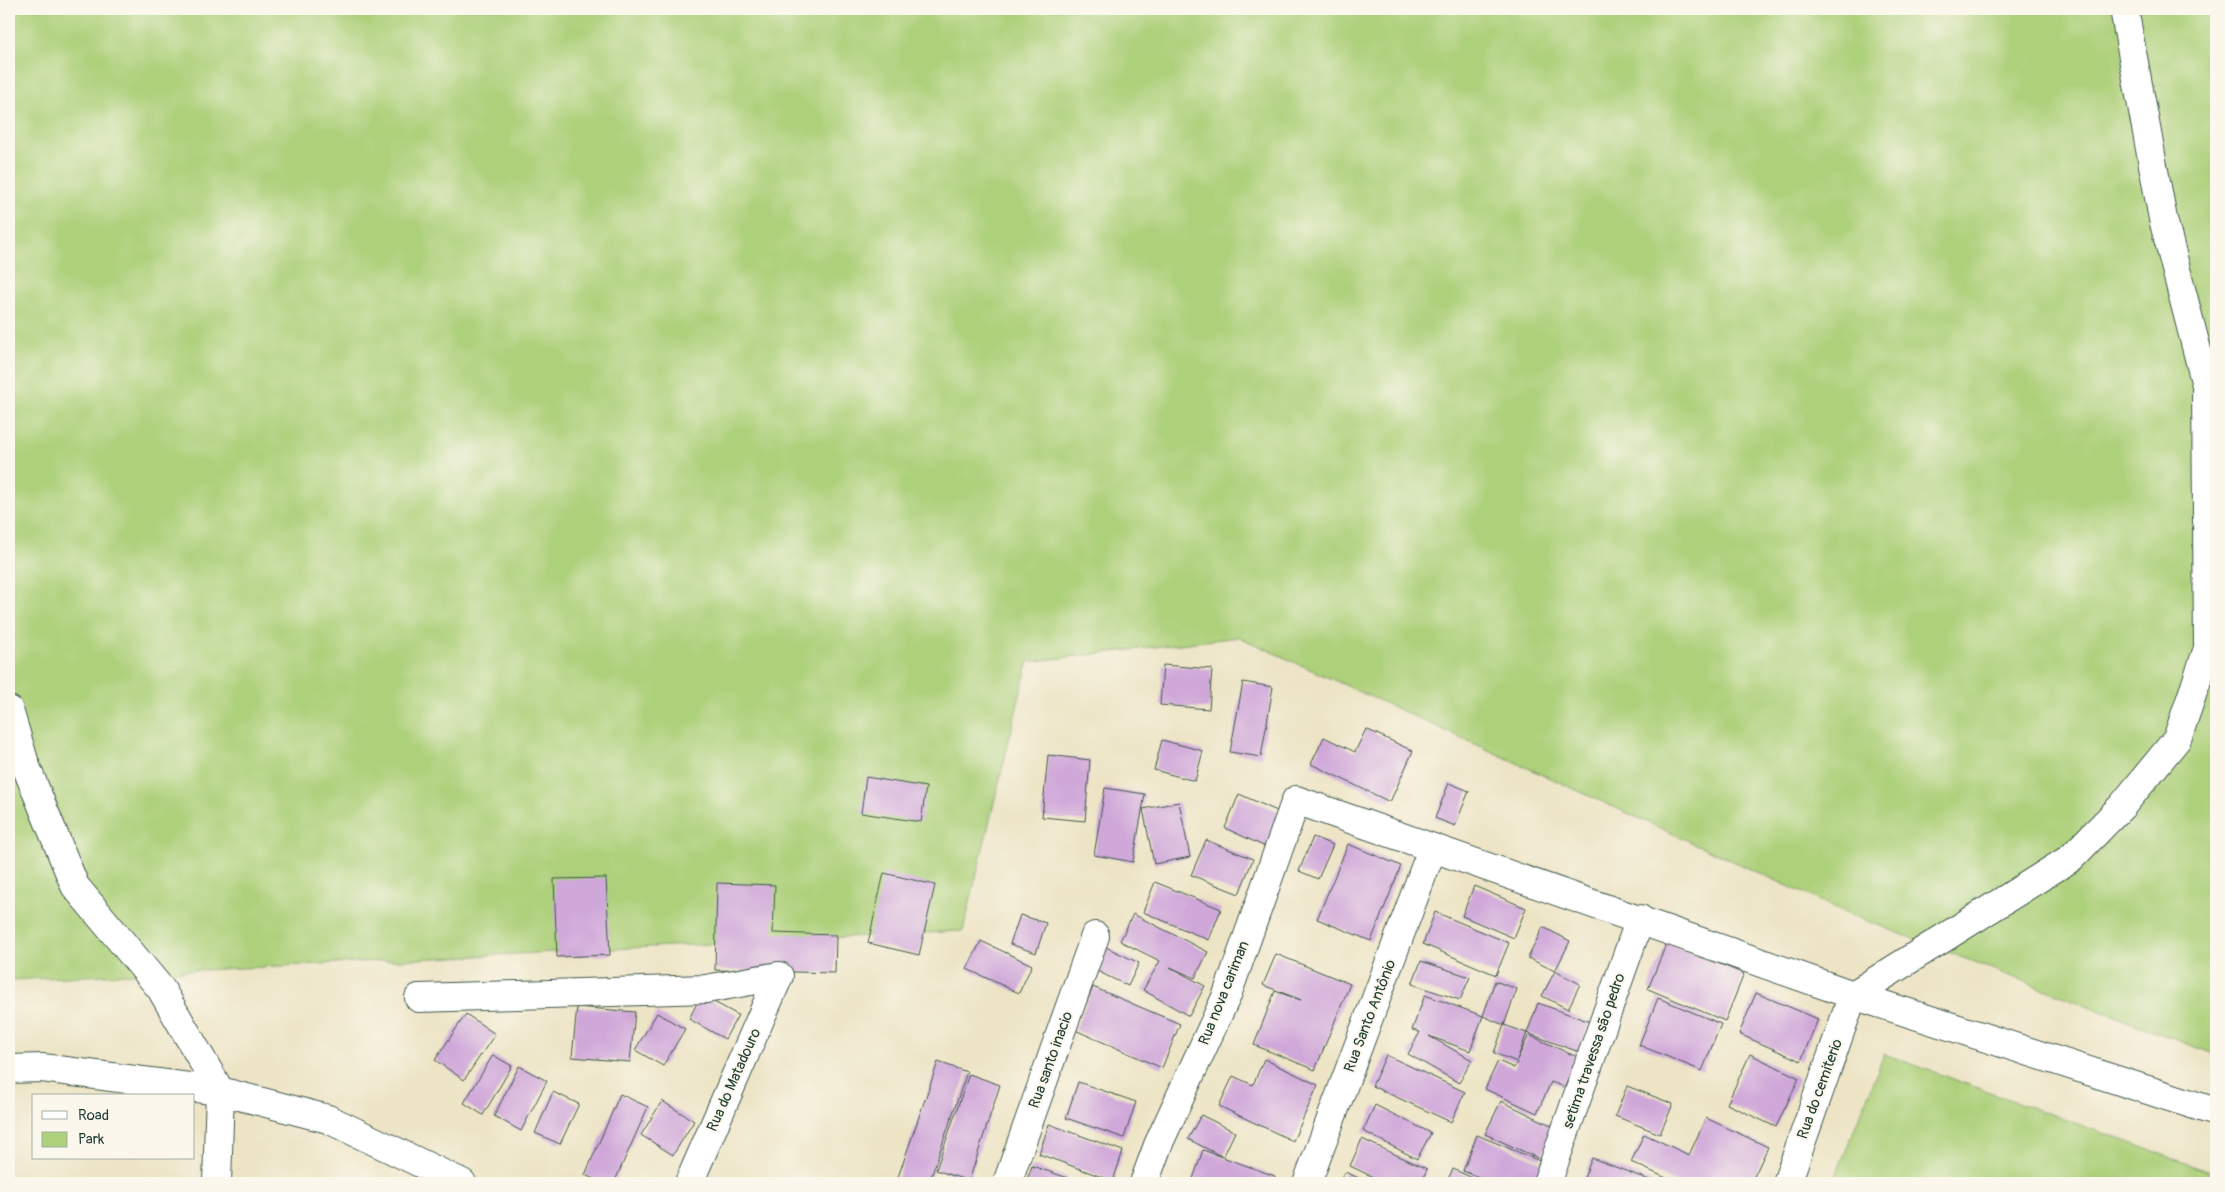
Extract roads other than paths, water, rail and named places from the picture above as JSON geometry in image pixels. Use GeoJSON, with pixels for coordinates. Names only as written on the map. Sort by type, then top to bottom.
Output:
{"type":"FeatureCollection","features":[{"type":"Feature","properties":{"kind":"street"},"geometry":{"type":"LineString","coordinates":[[1853,995],[2071,858],[2122,806],[2177,739],[2208,648],[2206,384],[2163,219],[2124,9]]}},
{"type":"Feature","properties":{"kind":"street"},"geometry":{"type":"LineString","coordinates":[[9,710],[25,764],[75,886],[161,989],[220,1091],[217,1183]]}},
{"type":"Feature","properties":{"kind":"street","name":"Rua nova cariman"},"geometry":{"type":"LineString","coordinates":[[1144,1183],[1158,1145],[1227,995],[1296,800],[1432,849]]}},
{"type":"Feature","properties":{"kind":"street"},"geometry":{"type":"LineString","coordinates":[[1432,849],[1640,918],[1853,995],[2216,1112]]}},
{"type":"Feature","properties":{"kind":"street","name":"Rua Santo Antônio"},"geometry":{"type":"LineString","coordinates":[[1307,1183],[1432,849]]}},
{"type":"Feature","properties":{"kind":"street","name":"setima travessa são pedro"},"geometry":{"type":"LineString","coordinates":[[1547,1183],[1640,918]]}},
{"type":"Feature","properties":{"kind":"street","name":"Rua santo inacio"},"geometry":{"type":"LineString","coordinates":[[1007,1183],[1095,936]]}},
{"type":"Feature","properties":{"kind":"street","name":"Rua do Matadouro"},"geometry":{"type":"LineString","coordinates":[[419,998],[706,989],[779,976],[689,1183]]}},
{"type":"Feature","properties":{"kind":"street","name":"Rua do cemiterio"},"geometry":{"type":"LineString","coordinates":[[1786,1183],[1853,995]]}},
{"type":"Feature","properties":{"kind":"street"},"geometry":{"type":"LineString","coordinates":[[9,1069],[42,1068],[220,1091],[328,1119],[462,1183]]}}]}
